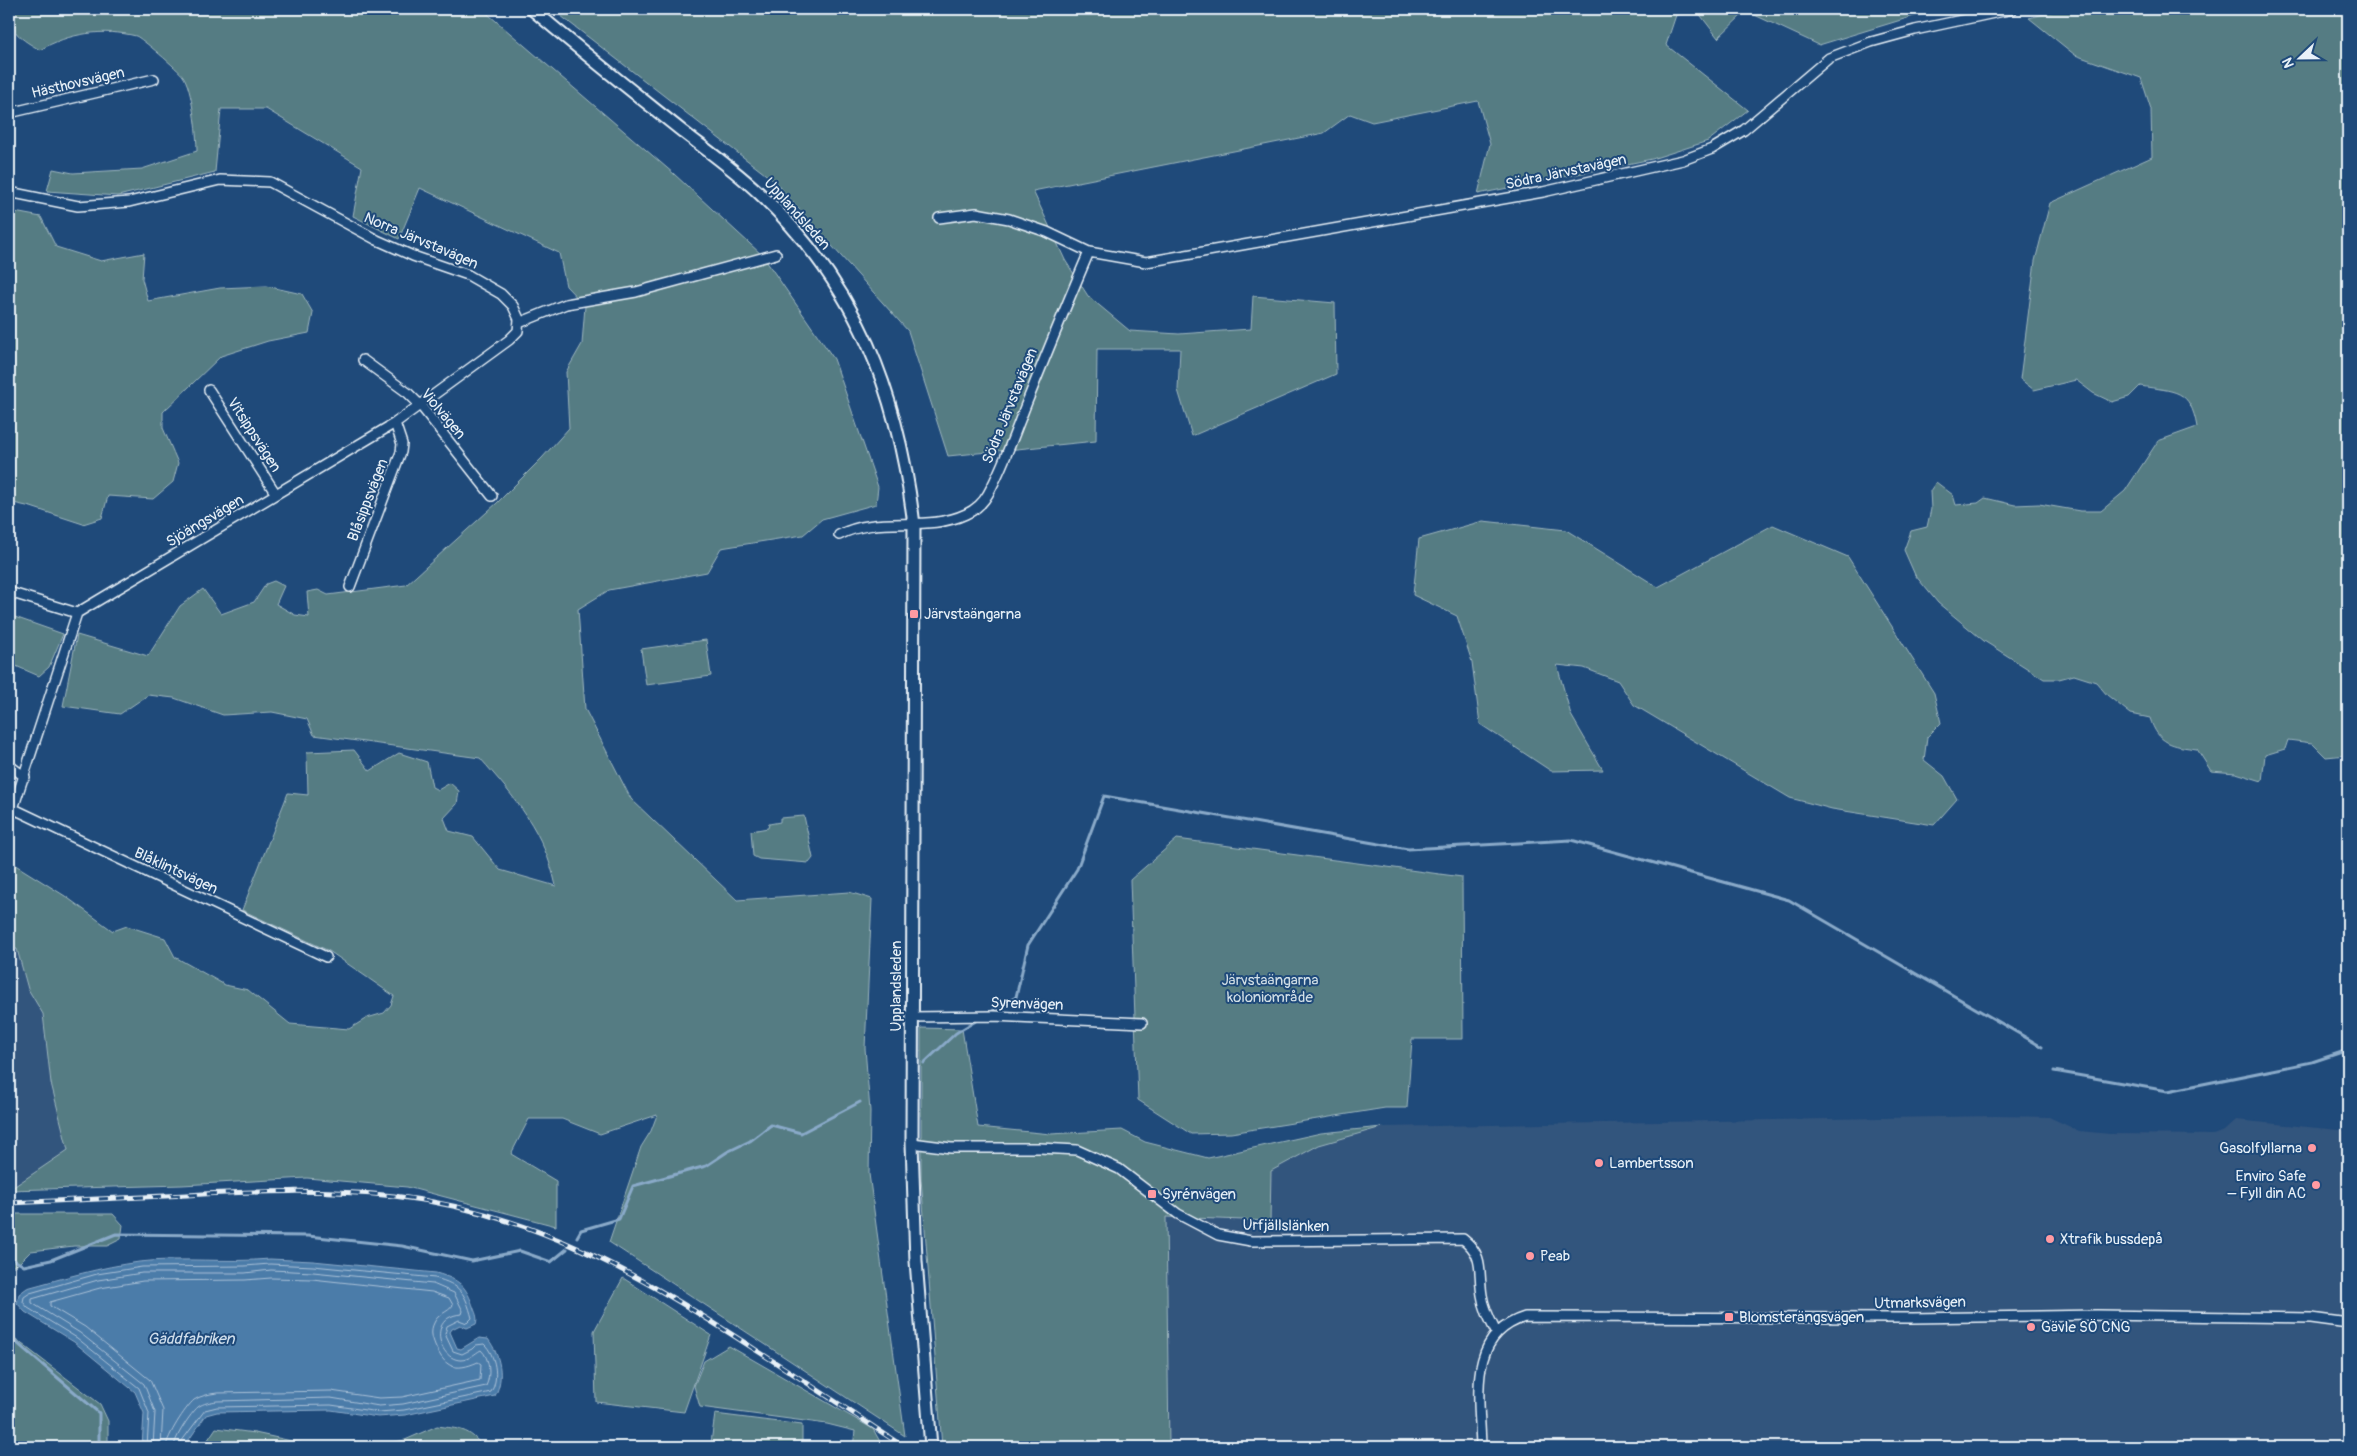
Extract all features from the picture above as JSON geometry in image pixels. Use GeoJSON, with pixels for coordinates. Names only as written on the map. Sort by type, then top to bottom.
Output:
{"type":"FeatureCollection","features":[{"type":"Feature","properties":{"kind":"street","name":"Upplandsleden"},"geometry":{"type":"LineString","coordinates":[[532,9],[571,43],[744,179],[776,211],[817,258],[847,303],[876,361],[902,442],[914,525],[912,1144],[916,1261],[931,1447]]}},
{"type":"Feature","properties":{"kind":"street","name":"Södra Järvstavägen"},"geometry":{"type":"LineString","coordinates":[[939,218],[976,213],[1009,219],[1048,232],[1089,252],[1137,261],[1160,260],[1543,192],[1675,162],[1712,149],[1744,130],[1829,58],[1871,42],[1914,30],[2014,9]]}},
{"type":"Feature","properties":{"kind":"street","name":"Hästhovsvägen"},"geometry":{"type":"LineString","coordinates":[[9,113],[154,79]]}},
{"type":"Feature","properties":{"kind":"street","name":"Norra Järvstavägen"},"geometry":{"type":"LineString","coordinates":[[9,192],[78,206],[129,202],[220,180],[270,182],[377,240],[484,284],[508,299],[518,314],[519,324]]}},
{"type":"Feature","properties":{"kind":"street","name":"Södra Järvstavägen"},"geometry":{"type":"LineString","coordinates":[[914,525],[960,517],[974,509],[988,495],[1089,252]]}},
{"type":"Feature","properties":{"kind":"street"},"geometry":{"type":"LineString","coordinates":[[519,324],[566,304],[636,292],[776,254]]}},
{"type":"Feature","properties":{"kind":"street","name":"Sjöängsvägen"},"geometry":{"type":"LineString","coordinates":[[78,613],[421,406],[509,340],[518,331],[519,324]]}},
{"type":"Feature","properties":{"kind":"street","name":"Violvägen"},"geometry":{"type":"LineString","coordinates":[[363,360],[408,393],[421,406],[492,496]]}},
{"type":"Feature","properties":{"kind":"street","name":"Vitsippsvägen"},"geometry":{"type":"LineString","coordinates":[[209,390],[276,494]]}},
{"type":"Feature","properties":{"kind":"street","name":"Blåsippsvägen"},"geometry":{"type":"LineString","coordinates":[[350,587],[401,452],[402,444],[395,423]]}},
{"type":"Feature","properties":{"kind":"street"},"geometry":{"type":"LineString","coordinates":[[839,535],[872,525],[914,525]]}},
{"type":"Feature","properties":{"kind":"street"},"geometry":{"type":"LineString","coordinates":[[9,592],[78,613],[9,820]]}},
{"type":"Feature","properties":{"kind":"street"},"geometry":{"type":"LineString","coordinates":[[9,765],[25,776]]}},
{"type":"Feature","properties":{"kind":"street","name":"Blåklintsvägen"},"geometry":{"type":"LineString","coordinates":[[14,809],[326,957]]}},
{"type":"Feature","properties":{"kind":"street","name":"Syrenvägen"},"geometry":{"type":"LineString","coordinates":[[911,1017],[994,1016],[1142,1023]]}},
{"type":"Feature","properties":{"kind":"street","name":"Urfjällslänken"},"geometry":{"type":"LineString","coordinates":[[912,1144],[951,1148],[1077,1150],[1119,1169],[1178,1214],[1218,1235],[1226,1237],[1251,1241],[1462,1239],[1472,1246],[1480,1266],[1485,1308],[1496,1332]]}},
{"type":"Feature","properties":{"kind":"street","name":"Utmarksvägen"},"geometry":{"type":"LineString","coordinates":[[1480,1447],[1479,1381],[1483,1355],[1488,1342],[1496,1332],[1514,1320],[1525,1316],[1913,1318],[2097,1315],[2311,1318],[2348,1323]]}},
{"type":"Feature","properties":{"kind":"shaded area"},"geometry":{"type":"Polygon","coordinates":[[[17,948],[28,989],[43,1014],[51,1083],[68,1150],[9,1190],[9,949],[17,948]]]}},
{"type":"Feature","properties":{"kind":"shaded area"},"geometry":{"type":"Polygon","coordinates":[[[1995,1116],[2049,1117],[2079,1131],[2110,1134],[2213,1135],[2224,1131],[2236,1120],[2348,1131],[2348,1447],[1169,1447],[1166,1217],[1269,1221],[1271,1171],[1319,1145],[1382,1127],[1995,1116]]]}},
{"type":"Feature","properties":{"kind":"green space"},"geometry":{"type":"Polygon","coordinates":[[[9,9],[482,9],[674,174],[762,255],[834,359],[878,487],[876,504],[822,519],[803,535],[721,548],[707,572],[609,590],[578,609],[585,709],[631,799],[737,900],[849,892],[872,899],[865,1048],[870,1111],[869,1174],[905,1436],[609,1242],[641,1147],[651,1131],[657,1115],[600,1134],[562,1119],[529,1119],[511,1154],[556,1181],[556,1226],[407,1187],[307,1178],[182,1185],[9,1190],[68,1150],[51,1083],[43,1014],[28,989],[17,949],[9,949],[9,861],[65,896],[113,931],[127,926],[165,938],[175,957],[225,985],[248,990],[290,1024],[349,1029],[367,1018],[384,1013],[391,1005],[394,996],[329,951],[242,910],[288,793],[308,795],[307,752],[354,750],[370,771],[399,753],[427,762],[432,787],[438,790],[450,783],[459,791],[457,804],[444,818],[449,831],[473,837],[500,870],[556,886],[551,866],[536,832],[517,802],[480,758],[314,735],[307,719],[272,712],[223,715],[174,698],[148,695],[120,714],[63,706],[77,635],[148,656],[180,606],[203,589],[221,614],[254,602],[266,584],[274,581],[284,586],[276,604],[295,615],[309,617],[307,592],[318,590],[328,595],[406,585],[497,503],[569,428],[566,372],[582,344],[585,306],[566,286],[559,253],[420,188],[399,239],[353,216],[362,167],[266,109],[221,109],[215,172],[118,196],[47,191],[53,169],[73,173],[142,169],[197,151],[195,123],[189,90],[183,76],[175,67],[136,36],[99,32],[74,36],[40,50],[17,34],[11,24],[9,9]]]}},
{"type":"Feature","properties":{"kind":"green space"},"geometry":{"type":"Polygon","coordinates":[[[552,9],[1955,9],[1914,16],[1819,45],[1746,11],[1718,38],[1698,12],[1676,15],[1666,45],[1748,110],[1708,141],[1652,159],[1478,194],[1490,144],[1478,101],[1372,122],[1350,114],[1324,133],[1033,191],[1065,260],[1088,296],[1130,331],[1179,334],[1251,329],[1253,296],[1335,303],[1336,374],[1192,436],[1178,390],[1180,349],[1097,349],[1096,441],[948,456],[908,331],[774,181],[552,9]]]}},
{"type":"Feature","properties":{"kind":"green space"},"geometry":{"type":"Polygon","coordinates":[[[2063,9],[2342,9],[2348,31],[2348,759],[2346,755],[2326,757],[2312,743],[2288,740],[2285,749],[2265,755],[2262,781],[2236,773],[2211,771],[2197,749],[2180,747],[2167,742],[2157,733],[2150,718],[2131,714],[2107,695],[2096,682],[2074,675],[2059,679],[2044,679],[1984,641],[1938,603],[1915,575],[1904,550],[1911,531],[1927,527],[1931,509],[1930,491],[1936,482],[1953,495],[1956,505],[1978,503],[1985,498],[2015,505],[2039,504],[2080,511],[2101,511],[2125,491],[2158,441],[2197,427],[2190,405],[2185,398],[2172,391],[2140,386],[2129,397],[2112,402],[2093,393],[2076,380],[2034,390],[2020,379],[2035,261],[2050,203],[2152,157],[2151,109],[2141,78],[2075,55],[2029,18],[2063,9]]]}},
{"type":"Feature","properties":{"kind":"green space"},"geometry":{"type":"Polygon","coordinates":[[[9,211],[41,217],[56,247],[101,261],[144,253],[142,279],[148,301],[220,288],[266,286],[302,294],[313,313],[309,333],[268,341],[221,356],[163,412],[163,428],[178,463],[173,482],[153,499],[108,496],[102,518],[83,524],[9,502],[9,211]]]}},
{"type":"Feature","properties":{"kind":"green space"},"geometry":{"type":"Polygon","coordinates":[[[1483,521],[1566,530],[1658,587],[1773,525],[1848,557],[1934,693],[1941,723],[1927,737],[1924,760],[1944,776],[1957,799],[1934,825],[1832,809],[1790,798],[1634,705],[1618,681],[1584,668],[1557,665],[1571,715],[1603,770],[1551,771],[1480,724],[1472,662],[1457,616],[1413,595],[1419,539],[1483,521]]]}},
{"type":"Feature","properties":{"kind":"green space"},"geometry":{"type":"Polygon","coordinates":[[[9,615],[63,634],[49,667],[39,676],[9,663],[9,615]]]}},
{"type":"Feature","properties":{"kind":"green space"},"geometry":{"type":"Polygon","coordinates":[[[706,640],[711,676],[646,685],[641,649],[706,640]]]}},
{"type":"Feature","properties":{"kind":"green space"},"geometry":{"type":"Polygon","coordinates":[[[804,816],[813,858],[809,863],[759,859],[753,856],[751,831],[768,828],[769,824],[780,822],[780,818],[804,816]]]}},
{"type":"Feature","properties":{"kind":"green space","name":"Järvstaängarna koloniområde"},"geometry":{"type":"Polygon","coordinates":[[[1177,839],[1462,877],[1463,1039],[1412,1039],[1407,1108],[1385,1108],[1231,1133],[1191,1134],[1138,1100],[1130,880],[1177,839]]]}},
{"type":"Feature","properties":{"kind":"green space"},"geometry":{"type":"Polygon","coordinates":[[[921,1028],[962,1029],[978,1127],[1051,1134],[1122,1130],[1145,1142],[1208,1158],[1321,1133],[1382,1127],[1319,1145],[1271,1171],[1270,1221],[1166,1217],[1169,1447],[942,1447],[921,1178],[921,1028]]]}},
{"type":"Feature","properties":{"kind":"green space"},"geometry":{"type":"Polygon","coordinates":[[[9,1214],[113,1214],[123,1225],[121,1239],[107,1246],[74,1246],[31,1251],[16,1266],[9,1266],[9,1214]]]}},
{"type":"Feature","properties":{"kind":"green space"},"geometry":{"type":"Polygon","coordinates":[[[623,1278],[711,1335],[684,1412],[596,1402],[594,1331],[623,1278]]]}},
{"type":"Feature","properties":{"kind":"green space"},"geometry":{"type":"Polygon","coordinates":[[[9,1334],[100,1404],[108,1421],[108,1447],[9,1447],[9,1334]]]}},
{"type":"Feature","properties":{"kind":"green space"},"geometry":{"type":"Polygon","coordinates":[[[729,1346],[873,1429],[883,1447],[853,1447],[855,1431],[827,1424],[700,1407],[694,1386],[704,1361],[729,1346]]]}},
{"type":"Feature","properties":{"kind":"green space"},"geometry":{"type":"Polygon","coordinates":[[[715,1414],[802,1425],[802,1447],[763,1447],[711,1443],[715,1414]]]}},
{"type":"Feature","properties":{"kind":"green space"},"geometry":{"type":"Polygon","coordinates":[[[437,1426],[463,1430],[473,1436],[483,1447],[370,1447],[405,1440],[437,1426]]]}},
{"type":"Feature","properties":{"kind":"green space"},"geometry":{"type":"Polygon","coordinates":[[[216,1428],[255,1433],[319,1447],[203,1447],[216,1428]]]}},
{"type":"Feature","properties":{"kind":"water","name":"Gäddfabriken"},"geometry":{"type":"Polygon","coordinates":[[[270,1259],[313,1261],[436,1273],[456,1281],[468,1294],[477,1322],[467,1328],[460,1325],[450,1332],[457,1348],[461,1349],[479,1338],[488,1339],[496,1352],[500,1366],[500,1381],[495,1396],[405,1415],[378,1417],[331,1410],[217,1412],[206,1415],[184,1447],[142,1447],[144,1413],[135,1392],[74,1342],[25,1312],[17,1303],[19,1294],[27,1288],[125,1264],[172,1260],[270,1259]]]}},
{"type":"Feature","properties":{"kind":"waterway"},"geometry":{"type":"LineString","coordinates":[[989,1013],[1016,997],[1028,945],[1077,869],[1104,796],[1408,849],[1571,840],[1789,900],[2042,1047]]}},
{"type":"Feature","properties":{"kind":"waterway"},"geometry":{"type":"LineString","coordinates":[[924,1063],[956,1033],[979,1019]]}},
{"type":"Feature","properties":{"kind":"waterway"},"geometry":{"type":"LineString","coordinates":[[2054,1071],[2168,1091],[2312,1062],[2348,1050]]}},
{"type":"Feature","properties":{"kind":"waterway"},"geometry":{"type":"LineString","coordinates":[[577,1237],[581,1230],[619,1219],[633,1186],[706,1166],[727,1152],[750,1141],[771,1125],[801,1133],[860,1102]]}},
{"type":"Feature","properties":{"kind":"waterway"},"geometry":{"type":"LineString","coordinates":[[9,1257],[24,1266],[51,1260],[116,1234],[308,1236],[402,1246],[472,1261],[520,1251],[551,1262],[567,1249]]}},
{"type":"Feature","properties":{"kind":"waterway"},"geometry":{"type":"LineString","coordinates":[[9,1336],[99,1413],[99,1447]]}},
{"type":"Feature","properties":{"kind":"railway"},"geometry":{"type":"LineString","coordinates":[[9,1203],[291,1191],[394,1196],[445,1204],[494,1217],[541,1233],[586,1252],[673,1298],[814,1387],[904,1447]]}},
{"type":"Feature","properties":{"kind":"place","name":"Järvstaängarna"},"geometry":{"type":"Point","coordinates":[914,614]}},
{"type":"Feature","properties":{"kind":"place","name":"Gasolfyllarna"},"geometry":{"type":"Point","coordinates":[2312,1148]}},
{"type":"Feature","properties":{"kind":"place","name":"Lambertsson"},"geometry":{"type":"Point","coordinates":[1599,1163]}},
{"type":"Feature","properties":{"kind":"place","name":"Enviro Safe – Fyll din AC"},"geometry":{"type":"Point","coordinates":[2316,1185]}},
{"type":"Feature","properties":{"kind":"place","name":"Syrénvägen"},"geometry":{"type":"Point","coordinates":[1152,1194]}},
{"type":"Feature","properties":{"kind":"place","name":"Xtrafik bussdepå"},"geometry":{"type":"Point","coordinates":[2050,1239]}},
{"type":"Feature","properties":{"kind":"place","name":"Peab"},"geometry":{"type":"Point","coordinates":[1530,1256]}},
{"type":"Feature","properties":{"kind":"place","name":"Blomsterängsvägen"},"geometry":{"type":"Point","coordinates":[1729,1317]}},
{"type":"Feature","properties":{"kind":"place","name":"Gävle SÖ CNG"},"geometry":{"type":"Point","coordinates":[2031,1327]}}]}
